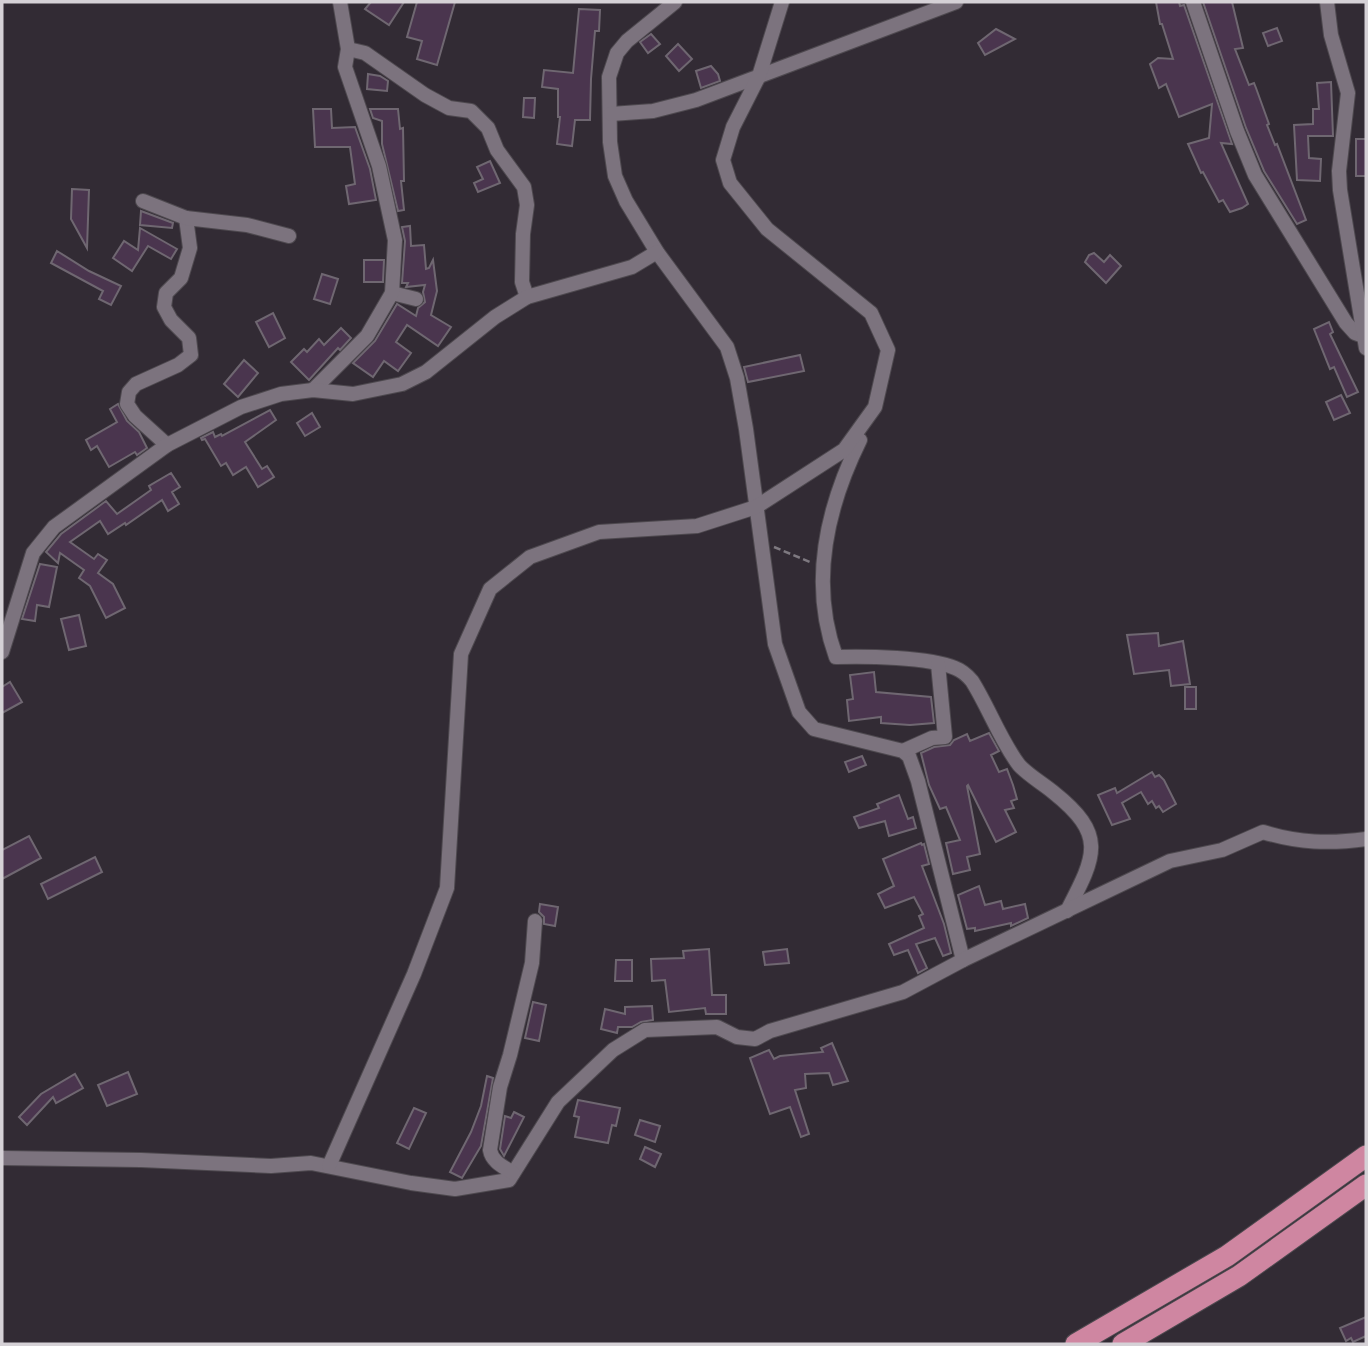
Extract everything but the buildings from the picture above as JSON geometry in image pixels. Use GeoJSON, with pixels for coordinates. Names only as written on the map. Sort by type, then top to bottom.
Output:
{"type":"FeatureCollection","features":[{"type":"Feature","properties":{"kind":"highway"},"geometry":{"type":"LineString","coordinates":[[1076,1344],[1227,1256],[1366,1156]]}},
{"type":"Feature","properties":{"kind":"highway"},"geometry":{"type":"LineString","coordinates":[[1123,1344],[1240,1276],[1366,1185]]}},
{"type":"Feature","properties":{"kind":"street"},"geometry":{"type":"LineString","coordinates":[[313,390],[367,336],[392,293],[394,240],[379,166],[345,67],[348,49],[340,2]]}},
{"type":"Feature","properties":{"kind":"street"},"geometry":{"type":"LineString","coordinates":[[675,2],[626,41],[617,53],[609,77],[610,142],[615,176],[626,201],[657,252],[727,347],[737,378],[775,644],[799,712],[814,729],[903,751],[908,756],[918,781],[963,960]]}},
{"type":"Feature","properties":{"kind":"street"},"geometry":{"type":"LineString","coordinates":[[782,2],[759,76],[733,127],[723,160],[730,183],[767,229],[871,313],[888,350],[875,407],[841,478],[823,549],[823,599],[827,634],[836,657],[905,659],[952,666],[963,671],[972,681],[1021,767],[1072,807],[1085,825],[1093,851],[1089,869],[1067,911]]}},
{"type":"Feature","properties":{"kind":"street"},"geometry":{"type":"LineString","coordinates":[[611,114],[653,111],[696,100],[956,2]]}},
{"type":"Feature","properties":{"kind":"street"},"geometry":{"type":"LineString","coordinates":[[1193,2],[1237,131],[1255,175],[1346,323],[1365,342]]}},
{"type":"Feature","properties":{"kind":"street"},"geometry":{"type":"LineString","coordinates":[[1326,2],[1331,35],[1348,93],[1339,171],[1340,190],[1365,342]]}},
{"type":"Feature","properties":{"kind":"street"},"geometry":{"type":"LineString","coordinates":[[348,49],[365,53],[425,95],[449,108],[471,111],[488,128],[497,150],[524,187],[527,205],[523,234],[522,282],[527,297]]}},
{"type":"Feature","properties":{"kind":"street"},"geometry":{"type":"LineString","coordinates":[[144,201],[186,218],[247,225],[289,236]]}},
{"type":"Feature","properties":{"kind":"street"},"geometry":{"type":"LineString","coordinates":[[167,445],[135,416],[127,404],[129,392],[136,384],[178,365],[191,355],[189,338],[171,320],[164,307],[166,293],[181,278],[190,248],[186,218]]}},
{"type":"Feature","properties":{"kind":"street"},"geometry":{"type":"LineString","coordinates":[[2,652],[33,553],[54,527],[167,445],[241,407],[281,394],[313,390],[353,394],[402,384],[426,372],[495,317],[527,297],[632,267],[657,252]]}},
{"type":"Feature","properties":{"kind":"street"},"geometry":{"type":"LineString","coordinates":[[392,293],[416,299]]}},
{"type":"Feature","properties":{"kind":"street"},"geometry":{"type":"LineString","coordinates":[[329,1166],[414,974],[447,888],[461,654],[490,589],[530,557],[598,532],[696,526],[756,507],[844,450],[875,407]]}},
{"type":"Feature","properties":{"kind":"street"},"geometry":{"type":"LineString","coordinates":[[903,751],[932,738],[945,737],[938,664]]}},
{"type":"Feature","properties":{"kind":"street"},"geometry":{"type":"LineString","coordinates":[[2,1158],[141,1160],[271,1166],[311,1163],[455,1189],[509,1180],[558,1102],[613,1050],[645,1030],[717,1027],[737,1037],[755,1038],[770,1031],[903,992],[963,960],[1170,861],[1222,850],[1263,832],[1290,841],[1347,842],[1366,839]]}},
{"type":"Feature","properties":{"kind":"street"},"geometry":{"type":"LineString","coordinates":[[513,1173],[491,1157],[490,1150],[500,1087],[532,963],[535,921]]}},
{"type":"Feature","properties":{"kind":"path"},"geometry":{"type":"LineString","coordinates":[[761,541],[823,567]]}}]}
